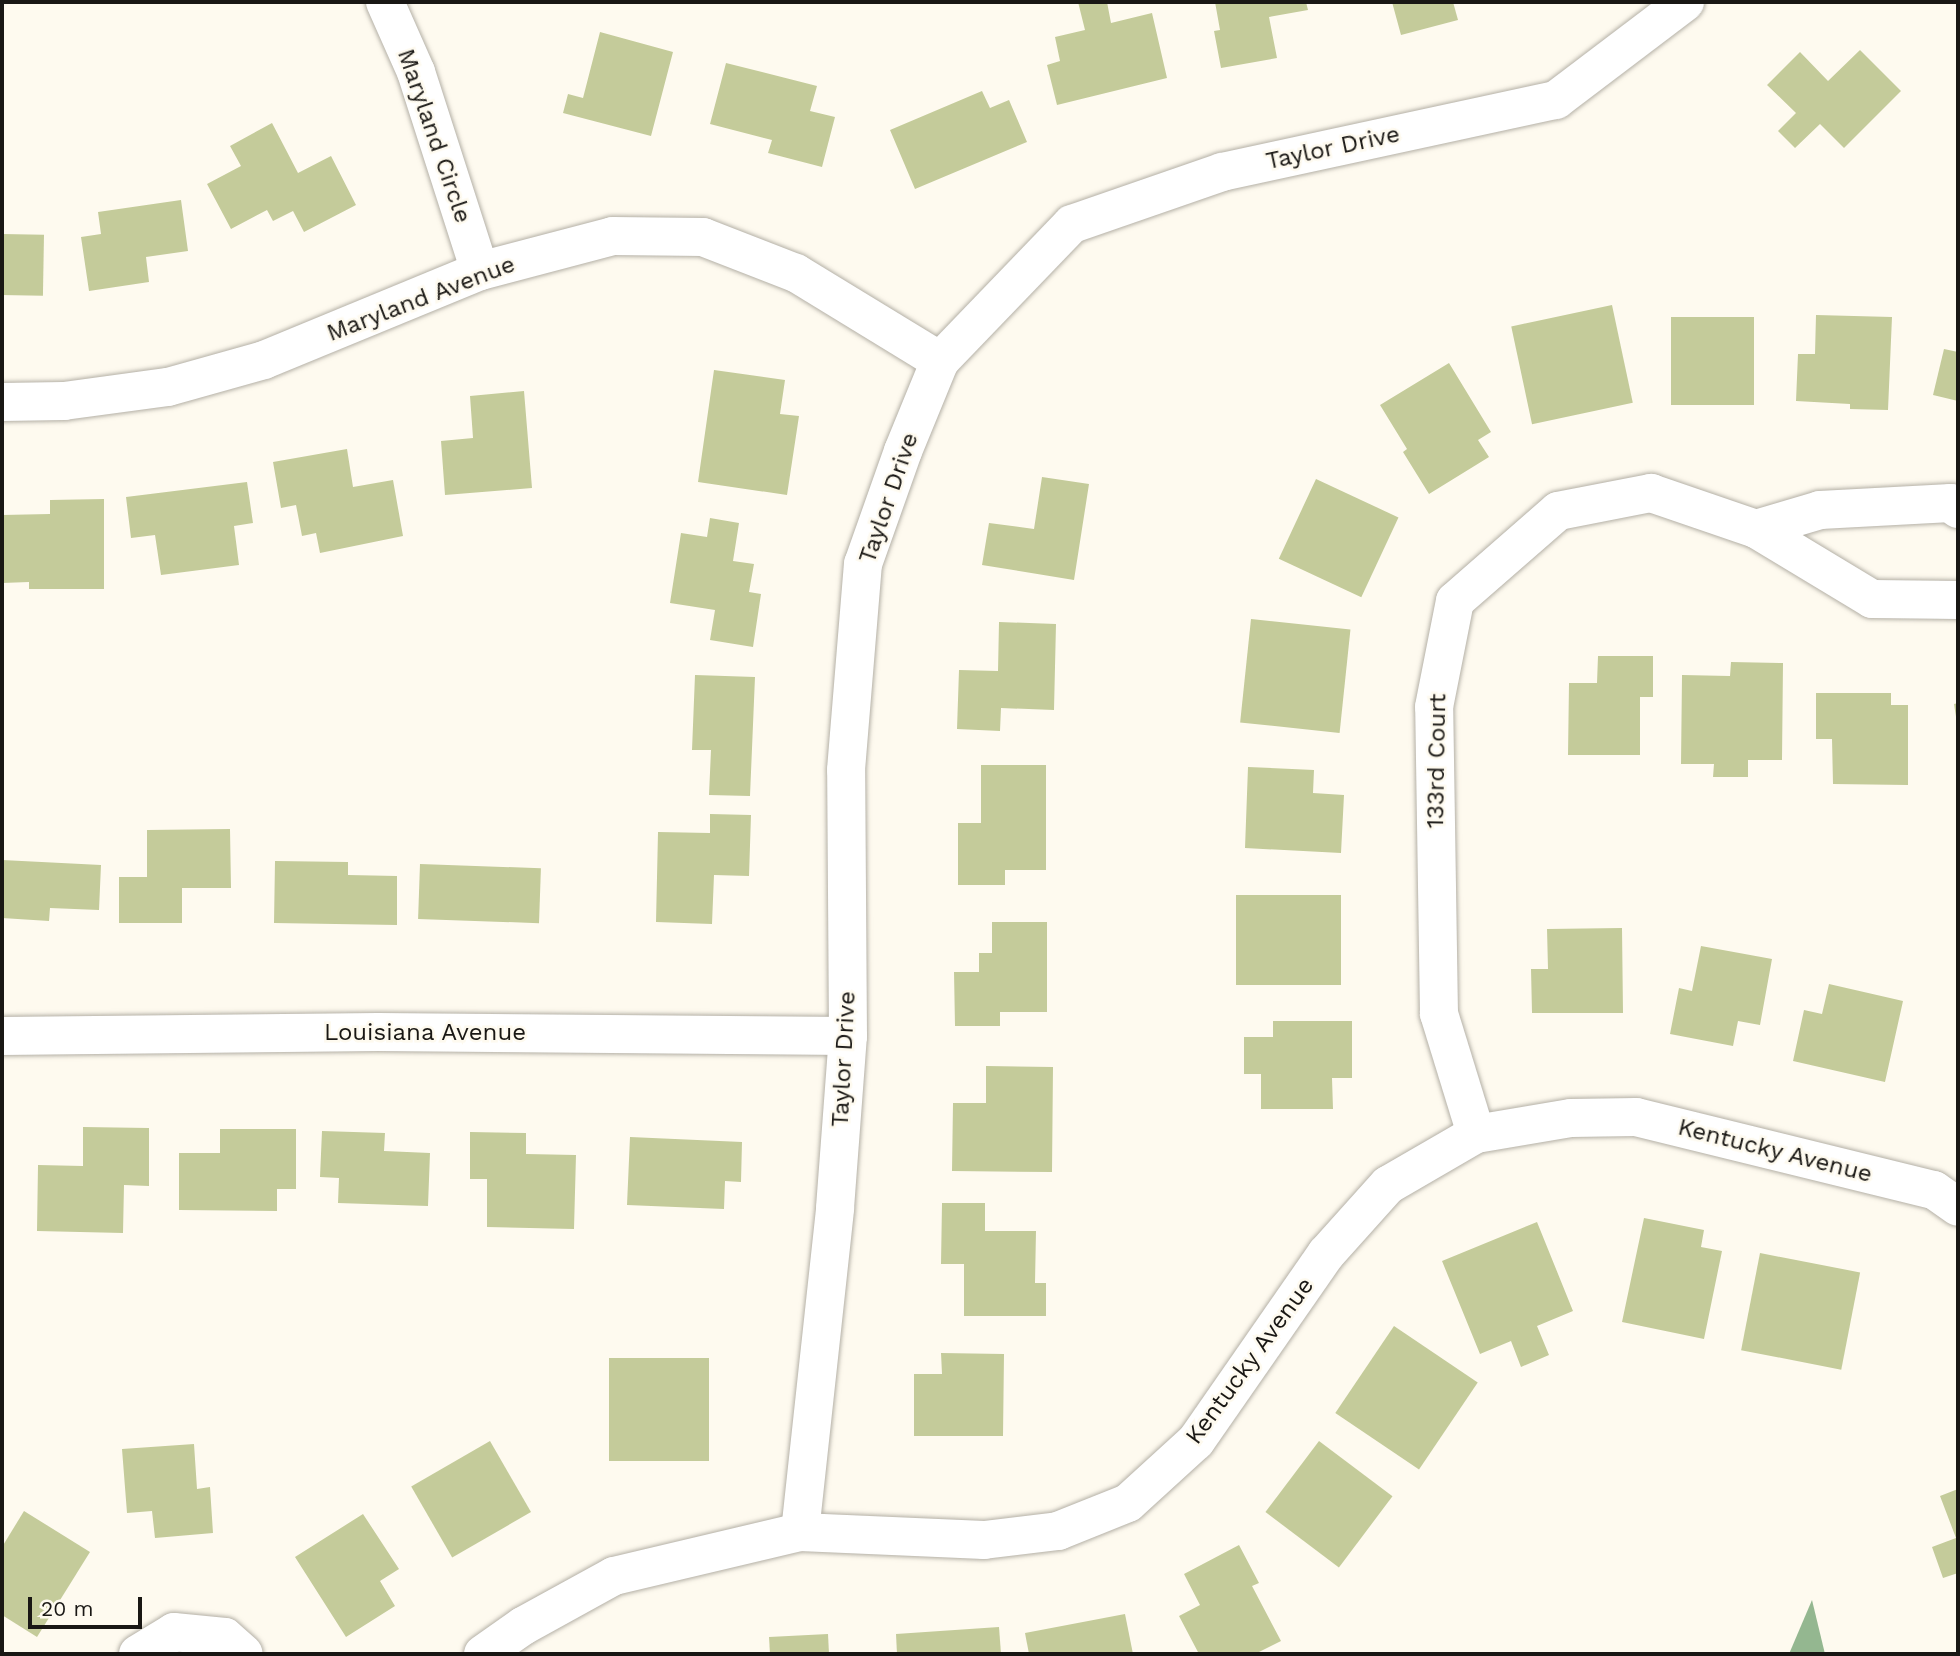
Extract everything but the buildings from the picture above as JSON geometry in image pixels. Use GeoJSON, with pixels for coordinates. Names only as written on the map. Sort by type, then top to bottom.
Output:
{"type":"FeatureCollection","features":[{"type":"Feature","properties":{"kind":"street","name":"Maryland Circle"},"geometry":{"type":"LineString","coordinates":[[385,2],[416,72],[480,271]]}},
{"type":"Feature","properties":{"kind":"street","name":"Taylor Drive"},"geometry":{"type":"LineString","coordinates":[[800,1532],[835,1208],[848,1036],[846,769],[863,564],[903,451],[940,361],[1072,224],[1222,172],[1556,100],[1685,2]]}},
{"type":"Feature","properties":{"kind":"street","name":"Maryland Avenue"},"geometry":{"type":"LineString","coordinates":[[2,401],[64,401],[168,387],[264,360],[480,271],[613,236],[703,237],[796,273],[940,361]]}},
{"type":"Feature","properties":{"kind":"street","name":"133rd Court"},"geometry":{"type":"LineString","coordinates":[[1476,1134],[1439,1014],[1434,707],[1455,601],[1559,511],[1651,493],[1756,529],[1871,599],[1958,600]]}},
{"type":"Feature","properties":{"kind":"street"},"geometry":{"type":"LineString","coordinates":[[1756,529],[1820,510],[1951,503],[1958,509]]}},
{"type":"Feature","properties":{"kind":"street","name":"Louisiana Avenue"},"geometry":{"type":"LineString","coordinates":[[2,1036],[392,1032],[848,1036]]}},
{"type":"Feature","properties":{"kind":"street","name":"Kentucky Avenue"},"geometry":{"type":"LineString","coordinates":[[483,1654],[523,1626],[614,1576],[800,1532],[984,1540],[1058,1531],[1128,1503],[1196,1441],[1326,1254],[1388,1185],[1476,1134],[1571,1118],[1636,1117],[1934,1190],[1958,1207]]}},
{"type":"Feature","properties":{"kind":"street"},"geometry":{"type":"LineString","coordinates":[[138,1654],[174,1632],[225,1637],[244,1654]]}},
{"type":"Feature","properties":{"kind":"shaded area"},"geometry":{"type":"Polygon","coordinates":[[[1812,1600],[1825,1654],[1789,1654],[1812,1600]]]}}]}
